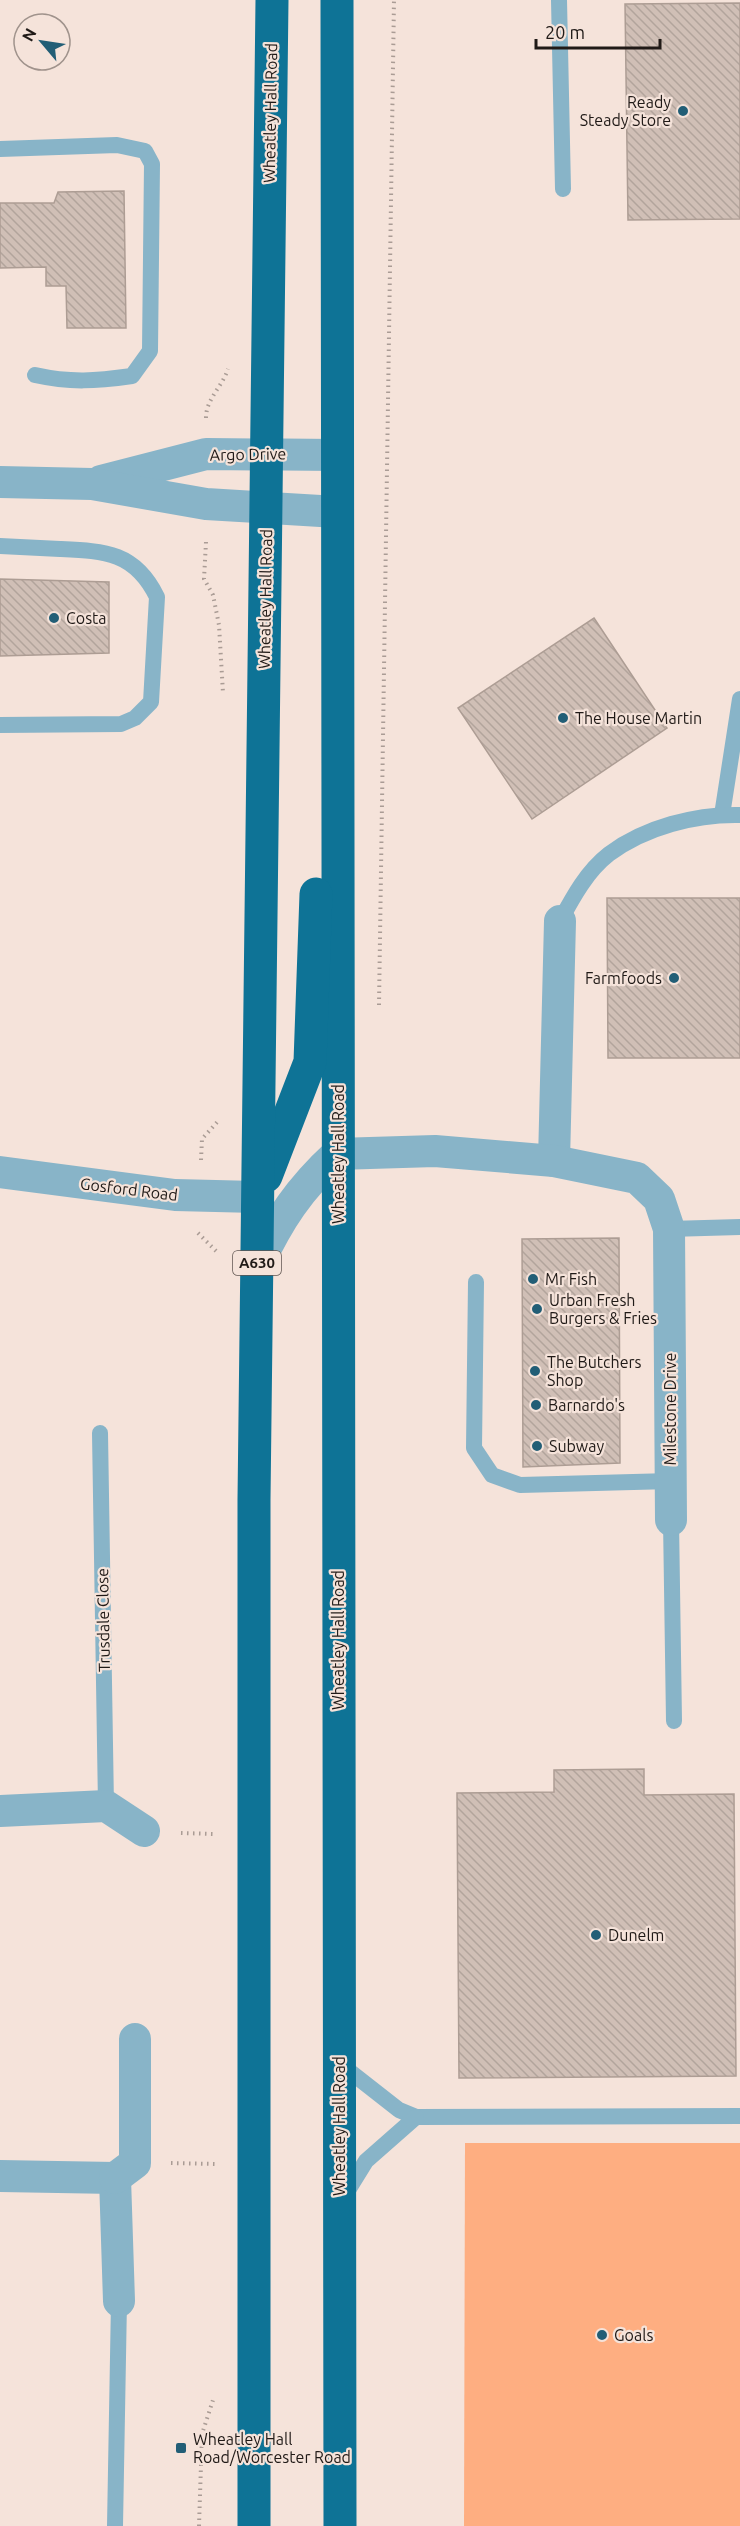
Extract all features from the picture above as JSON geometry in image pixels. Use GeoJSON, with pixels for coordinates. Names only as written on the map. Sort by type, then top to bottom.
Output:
{"type":"FeatureCollection","features":[{"type":"Feature","properties":{"kind":"highway","name":"Wheatley Hall Road"},"geometry":{"type":"LineString","coordinates":[[254,2526],[255,1489],[272,0]]}},
{"type":"Feature","properties":{"kind":"highway","name":"Wheatley Hall Road"},"geometry":{"type":"LineString","coordinates":[[337,0],[340,2526]]}},
{"type":"Feature","properties":{"kind":"highway","name":"Wheatley Hall Road"},"geometry":{"type":"LineString","coordinates":[[258,1197],[310,1062],[318,807],[337,754]]}},
{"type":"Feature","properties":{"kind":"street","name":"Argo Drive"},"geometry":{"type":"LineString","coordinates":[[92,484],[206,454],[337,454]]}},
{"type":"Feature","properties":{"kind":"street","name":"Argo Drive"},"geometry":{"type":"LineString","coordinates":[[0,482],[92,484],[206,504],[337,512]]}},
{"type":"Feature","properties":{"kind":"street"},"geometry":{"type":"LineString","coordinates":[[554,1161],[560,921]]}},
{"type":"Feature","properties":{"kind":"street","name":"Milestone Drive"},"geometry":{"type":"LineString","coordinates":[[337,1154],[435,1151],[554,1161],[637,1178],[659,1199],[669,1229],[671,1520]]}},
{"type":"Feature","properties":{"kind":"street"},"geometry":{"type":"LineString","coordinates":[[257,1266],[275,1228],[304,1187],[337,1154]]}},
{"type":"Feature","properties":{"kind":"street","name":"Gosford Road"},"geometry":{"type":"LineString","coordinates":[[0,1172],[175,1195],[258,1197]]}},
{"type":"Feature","properties":{"kind":"street"},"geometry":{"type":"LineString","coordinates":[[0,1811],[106,1806],[144,1831]]}},
{"type":"Feature","properties":{"kind":"street"},"geometry":{"type":"LineString","coordinates":[[119,2301],[125,2170],[135,2039]]}},
{"type":"Feature","properties":{"kind":"street"},"geometry":{"type":"LineString","coordinates":[[0,2176],[125,2170]]}},
{"type":"Feature","properties":{"kind":"lane"},"geometry":{"type":"LineString","coordinates":[[559,0],[563,189]]}},
{"type":"Feature","properties":{"kind":"lane"},"geometry":{"type":"LineString","coordinates":[[0,149],[117,145],[145,151],[152,164],[150,351],[132,376],[87,382],[58,380],[35,375]]}},
{"type":"Feature","properties":{"kind":"lane"},"geometry":{"type":"LineString","coordinates":[[0,546],[103,551],[131,564],[149,582],[157,597],[151,702],[135,718],[122,723],[0,725]]}},
{"type":"Feature","properties":{"kind":"lane"},"geometry":{"type":"LineString","coordinates":[[722,814],[740,699]]}},
{"type":"Feature","properties":{"kind":"lane"},"geometry":{"type":"LineString","coordinates":[[560,921],[581,884],[609,854],[652,831],[689,818],[722,814],[740,815]]}},
{"type":"Feature","properties":{"kind":"lane"},"geometry":{"type":"LineString","coordinates":[[669,1229],[740,1227]]}},
{"type":"Feature","properties":{"kind":"lane"},"geometry":{"type":"LineString","coordinates":[[476,1282],[474,1448],[492,1475],[520,1485],[671,1481]]}},
{"type":"Feature","properties":{"kind":"lane","name":"Trusdale Close"},"geometry":{"type":"LineString","coordinates":[[100,1433],[106,1806]]}},
{"type":"Feature","properties":{"kind":"lane"},"geometry":{"type":"LineString","coordinates":[[671,1520],[674,1721]]}},
{"type":"Feature","properties":{"kind":"lane"},"geometry":{"type":"LineString","coordinates":[[339,2063],[399,2110],[416,2117],[740,2116]]}},
{"type":"Feature","properties":{"kind":"lane"},"geometry":{"type":"LineString","coordinates":[[339,2206],[366,2161],[416,2117]]}},
{"type":"Feature","properties":{"kind":"lane"},"geometry":{"type":"LineString","coordinates":[[115,2526],[119,2301]]}},
{"type":"Feature","properties":{"kind":"path"},"geometry":{"type":"LineString","coordinates":[[379,1009],[394,0]]}},
{"type":"Feature","properties":{"kind":"path"},"geometry":{"type":"LineString","coordinates":[[206,454],[206,406],[220,388],[230,363]]}},
{"type":"Feature","properties":{"kind":"path"},"geometry":{"type":"LineString","coordinates":[[206,504],[206,560]]}},
{"type":"Feature","properties":{"kind":"path"},"geometry":{"type":"LineString","coordinates":[[144,1831],[225,1835]]}},
{"type":"Feature","properties":{"kind":"path"},"geometry":{"type":"LineString","coordinates":[[125,2170],[222,2164]]}},
{"type":"Feature","properties":{"kind":"shaded area","name":"Goals"},"geometry":{"type":"Polygon","coordinates":[[[465,2143],[740,2143],[740,2526],[464,2526],[465,2143]]]}},
{"type":"Feature","properties":{"kind":"building","name":"Ready Steady Store"},"geometry":{"type":"Polygon","coordinates":[[[740,3],[740,219],[628,220],[625,4],[740,3]]]}},
{"type":"Feature","properties":{"kind":"building"},"geometry":{"type":"Polygon","coordinates":[[[124,191],[126,328],[67,328],[66,286],[46,286],[46,267],[0,268],[0,203],[54,203],[58,192],[124,191]]]}},
{"type":"Feature","properties":{"kind":"building","name":"Costa"},"geometry":{"type":"Polygon","coordinates":[[[0,579],[109,582],[109,653],[0,656],[0,579]]]}},
{"type":"Feature","properties":{"kind":"building","name":"The House Martin"},"geometry":{"type":"Polygon","coordinates":[[[594,618],[667,728],[532,819],[458,708],[594,618]]]}},
{"type":"Feature","properties":{"kind":"building","name":"Farmfoods"},"geometry":{"type":"Polygon","coordinates":[[[607,898],[740,898],[740,1058],[608,1058],[607,898]]]}},
{"type":"Feature","properties":{"kind":"building"},"geometry":{"type":"Polygon","coordinates":[[[619,1238],[620,1463],[523,1467],[522,1239],[619,1238]]]}},
{"type":"Feature","properties":{"kind":"building","name":"Dunelm"},"geometry":{"type":"Polygon","coordinates":[[[644,1769],[644,1795],[734,1794],[736,2076],[459,2078],[457,1793],[554,1792],[554,1770],[644,1769]]]}},
{"type":"Feature","properties":{"kind":"place","name":"Ready Steady Store"},"geometry":{"type":"Point","coordinates":[683,111]}},
{"type":"Feature","properties":{"kind":"place","name":"Costa"},"geometry":{"type":"Point","coordinates":[54,618]}},
{"type":"Feature","properties":{"kind":"place","name":"The House Martin"},"geometry":{"type":"Point","coordinates":[563,718]}},
{"type":"Feature","properties":{"kind":"place","name":"Farmfoods"},"geometry":{"type":"Point","coordinates":[674,978]}},
{"type":"Feature","properties":{"kind":"place","name":"Mr Fish"},"geometry":{"type":"Point","coordinates":[533,1279]}},
{"type":"Feature","properties":{"kind":"place","name":"Urban Fresh Burgers & Fries"},"geometry":{"type":"Point","coordinates":[537,1309]}},
{"type":"Feature","properties":{"kind":"place","name":"The Butchers Shop"},"geometry":{"type":"Point","coordinates":[535,1371]}},
{"type":"Feature","properties":{"kind":"place","name":"Barnardo's"},"geometry":{"type":"Point","coordinates":[536,1405]}},
{"type":"Feature","properties":{"kind":"place","name":"Subway"},"geometry":{"type":"Point","coordinates":[537,1446]}},
{"type":"Feature","properties":{"kind":"place","name":"Dunelm"},"geometry":{"type":"Point","coordinates":[596,1935]}},
{"type":"Feature","properties":{"kind":"place","name":"Goals"},"geometry":{"type":"Point","coordinates":[602,2335]}},
{"type":"Feature","properties":{"kind":"place","name":"Wheatley Hall Road/Worcester Road"},"geometry":{"type":"Point","coordinates":[181,2448]}}]}
